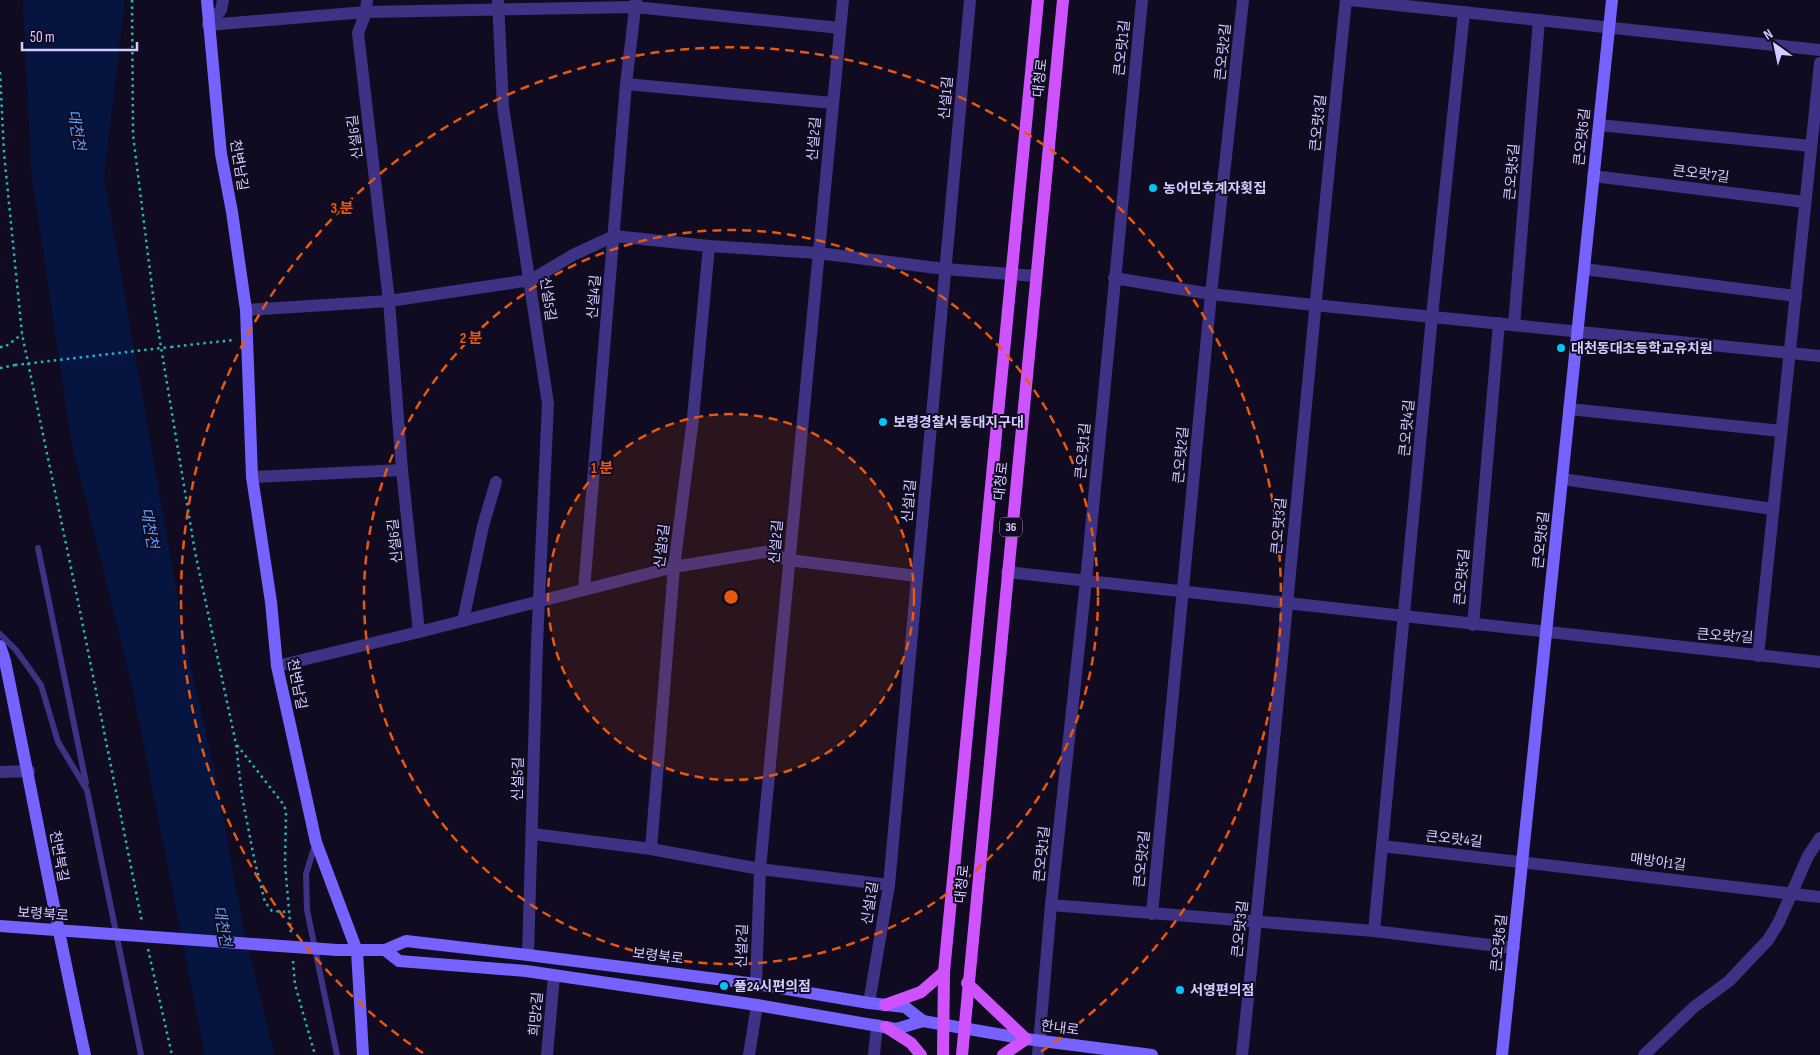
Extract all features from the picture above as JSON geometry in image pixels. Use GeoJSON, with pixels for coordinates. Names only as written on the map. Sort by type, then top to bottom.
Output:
{"type":"FeatureCollection","features":[{"type":"Feature","properties":{"kind":"main road","name":"대청로"},"geometry":{"type":"LineString","coordinates":[[943,1055],[944,972],[1038,0]]}},
{"type":"Feature","properties":{"kind":"main road","name":"대청로"},"geometry":{"type":"LineString","coordinates":[[962,1055],[967,984],[1063,0]]}},
{"type":"Feature","properties":{"kind":"main road"},"geometry":{"type":"LineString","coordinates":[[884,1005],[921,992],[944,972]]}},
{"type":"Feature","properties":{"kind":"main road"},"geometry":{"type":"LineString","coordinates":[[967,984],[1026,1039],[1003,1055]]}},
{"type":"Feature","properties":{"kind":"main road"},"geometry":{"type":"LineString","coordinates":[[882,1026],[911,1042],[921,1055]]}},
{"type":"Feature","properties":{"kind":"street","name":"천변남길"},"geometry":{"type":"LineString","coordinates":[[207,0],[221,154],[232,212],[246,310],[252,477],[271,602],[277,666],[316,842],[357,951],[363,1055]]}},
{"type":"Feature","properties":{"kind":"street"},"geometry":{"type":"LineString","coordinates":[[208,25],[221,10],[223,0]]}},
{"type":"Feature","properties":{"kind":"street","name":"신설2길"},"geometry":{"type":"LineString","coordinates":[[756,984],[760,869],[843,0]]}},
{"type":"Feature","properties":{"kind":"street","name":"신설1길"},"geometry":{"type":"LineString","coordinates":[[869,1003],[889,885],[970,0]]}},
{"type":"Feature","properties":{"kind":"street","name":"큰오랏1길"},"geometry":{"type":"LineString","coordinates":[[1038,1055],[1051,905],[1086,581],[1142,0]]}},
{"type":"Feature","properties":{"kind":"street","name":"큰오랏2길"},"geometry":{"type":"LineString","coordinates":[[1152,914],[1211,294],[1243,0]]}},
{"type":"Feature","properties":{"kind":"street","name":"큰오랏3길"},"geometry":{"type":"LineString","coordinates":[[1242,1055],[1287,604],[1314,305],[1348,0],[1609,28]]}},
{"type":"Feature","properties":{"kind":"street","name":"큰오랏6길"},"geometry":{"type":"LineString","coordinates":[[1502,1055],[1612,0]]}},
{"type":"Feature","properties":{"kind":"street"},"geometry":{"type":"LineString","coordinates":[[208,25],[366,6],[635,3],[840,28]]}},
{"type":"Feature","properties":{"kind":"street","name":"신설4길"},"geometry":{"type":"LineString","coordinates":[[584,590],[626,84],[635,3]]}},
{"type":"Feature","properties":{"kind":"street","name":"신설5길"},"geometry":{"type":"LineString","coordinates":[[498,5],[503,106],[531,280],[548,404],[539,603],[528,955]]}},
{"type":"Feature","properties":{"kind":"street","name":"신설6길"},"geometry":{"type":"LineString","coordinates":[[366,6],[358,33],[389,302],[402,470],[419,632]]}},
{"type":"Feature","properties":{"kind":"street","name":"큰오랏4길"},"geometry":{"type":"LineString","coordinates":[[1374,931],[1432,316],[1464,12]]}},
{"type":"Feature","properties":{"kind":"street","name":"큰오랏5길"},"geometry":{"type":"LineString","coordinates":[[1514,325],[1539,20]]}},
{"type":"Feature","properties":{"kind":"street"},"geometry":{"type":"LineString","coordinates":[[1609,28],[1820,50]]}},
{"type":"Feature","properties":{"kind":"street","name":"큰오랏7길"},"geometry":{"type":"LineString","coordinates":[[1007,572],[1758,656],[1820,63]]}},
{"type":"Feature","properties":{"kind":"street","name":"신설2길"},"geometry":{"type":"LineString","coordinates":[[626,84],[833,103]]}},
{"type":"Feature","properties":{"kind":"street"},"geometry":{"type":"LineString","coordinates":[[1599,125],[1811,146]]}},
{"type":"Feature","properties":{"kind":"street","name":"큰오랏7길"},"geometry":{"type":"LineString","coordinates":[[1593,176],[1805,202]]}},
{"type":"Feature","properties":{"kind":"street"},"geometry":{"type":"LineString","coordinates":[[246,310],[389,302],[531,280],[573,255],[614,236],[710,246],[818,253],[944,269],[1036,276]]}},
{"type":"Feature","properties":{"kind":"street","name":"신설3길"},"geometry":{"type":"LineString","coordinates":[[651,849],[674,567],[693,418],[710,246]]}},
{"type":"Feature","properties":{"kind":"street"},"geometry":{"type":"LineString","coordinates":[[1584,269],[1796,296]]}},
{"type":"Feature","properties":{"kind":"street"},"geometry":{"type":"LineString","coordinates":[[1114,278],[1211,294],[1820,356]]}},
{"type":"Feature","properties":{"kind":"street","name":"큰오랏5길"},"geometry":{"type":"LineString","coordinates":[[1473,625],[1499,323]]}},
{"type":"Feature","properties":{"kind":"street"},"geometry":{"type":"LineString","coordinates":[[1569,409],[1781,431]]}},
{"type":"Feature","properties":{"kind":"street"},"geometry":{"type":"LineString","coordinates":[[252,477],[402,470]]}},
{"type":"Feature","properties":{"kind":"street"},"geometry":{"type":"LineString","coordinates":[[1562,479],[1773,509]]}},
{"type":"Feature","properties":{"kind":"street"},"geometry":{"type":"LineString","coordinates":[[463,621],[483,526],[496,482]]}},
{"type":"Feature","properties":{"kind":"street"},"geometry":{"type":"LineString","coordinates":[[277,666],[539,603],[674,567],[765,552],[789,560],[917,576]]}},
{"type":"Feature","properties":{"kind":"street","name":"천변북길"},"geometry":{"type":"LineString","coordinates":[[0,646],[29,771],[57,929],[85,1055]]}},
{"type":"Feature","properties":{"kind":"street"},"geometry":{"type":"LineString","coordinates":[[1758,656],[1820,662]]}},
{"type":"Feature","properties":{"kind":"street"},"geometry":{"type":"LineString","coordinates":[[0,772],[29,771]]}},
{"type":"Feature","properties":{"kind":"street"},"geometry":{"type":"LineString","coordinates":[[533,834],[651,849],[760,869],[889,885]]}},
{"type":"Feature","properties":{"kind":"street"},"geometry":{"type":"LineString","coordinates":[[1644,1055],[1694,1007],[1729,980],[1768,940],[1779,922],[1790,893],[1808,856],[1820,838]]}},
{"type":"Feature","properties":{"kind":"street","name":"큰오랏4길"},"geometry":{"type":"LineString","coordinates":[[1382,846],[1523,861]]}},
{"type":"Feature","properties":{"kind":"street","name":"매방아1길"},"geometry":{"type":"LineString","coordinates":[[1523,861],[1820,897]]}},
{"type":"Feature","properties":{"kind":"street"},"geometry":{"type":"LineString","coordinates":[[1051,905],[1152,914],[1256,920],[1374,931],[1514,948]]}},
{"type":"Feature","properties":{"kind":"street","name":"보령북로"},"geometry":{"type":"LineString","coordinates":[[0,926],[357,951],[385,950],[406,941],[756,984],[869,1003],[905,1007],[923,1021],[965,1028]]}},
{"type":"Feature","properties":{"kind":"street","name":"보령북로"},"geometry":{"type":"LineString","coordinates":[[385,950],[399,960],[554,976],[757,1005],[896,1029],[923,1021]]}},
{"type":"Feature","properties":{"kind":"street","name":"희망2길"},"geometry":{"type":"LineString","coordinates":[[547,1055],[554,976]]}},
{"type":"Feature","properties":{"kind":"street"},"geometry":{"type":"LineString","coordinates":[[749,1055],[757,1005]]}},
{"type":"Feature","properties":{"kind":"street"},"geometry":{"type":"LineString","coordinates":[[874,1055],[882,1026]]}},
{"type":"Feature","properties":{"kind":"street","name":"한내로"},"geometry":{"type":"LineString","coordinates":[[965,1028],[1026,1039],[1152,1055]]}},
{"type":"Feature","properties":{"kind":"lane"},"geometry":{"type":"LineString","coordinates":[[38,548],[141,1055]]}},
{"type":"Feature","properties":{"kind":"lane"},"geometry":{"type":"LineString","coordinates":[[0,634],[16,650],[41,685],[58,742],[87,790]]}},
{"type":"Feature","properties":{"kind":"lane"},"geometry":{"type":"LineString","coordinates":[[316,842],[306,874],[307,910],[337,1055]]}},
{"type":"Feature","properties":{"kind":"path"},"geometry":{"type":"LineString","coordinates":[[132,0],[133,135],[155,312],[195,552],[236,744],[242,796],[266,902],[272,911],[289,912]]}},
{"type":"Feature","properties":{"kind":"path"},"geometry":{"type":"LineString","coordinates":[[0,72],[4,153],[22,334],[144,930]]}},
{"type":"Feature","properties":{"kind":"path"},"geometry":{"type":"LineString","coordinates":[[0,347],[5,347],[22,334]]}},
{"type":"Feature","properties":{"kind":"path"},"geometry":{"type":"LineString","coordinates":[[0,368],[247,339]]}},
{"type":"Feature","properties":{"kind":"path"},"geometry":{"type":"LineString","coordinates":[[236,744],[284,805],[286,812],[285,864],[291,940]]}},
{"type":"Feature","properties":{"kind":"path"},"geometry":{"type":"LineString","coordinates":[[146,940],[172,1055]]}},
{"type":"Feature","properties":{"kind":"path"},"geometry":{"type":"LineString","coordinates":[[293,958],[295,985],[315,1055]]}},
{"type":"Feature","properties":{"kind":"water","name":"대천천"},"geometry":{"type":"Polygon","coordinates":[[[23,0],[125,0],[104,177],[186,645],[216,778],[241,916],[274,1055],[205,1055],[134,695],[71,439],[31,170],[23,0]]]}},
{"type":"Feature","properties":{"kind":"place","name":"농어민후계자횟집"},"geometry":{"type":"Point","coordinates":[1153,188]}},
{"type":"Feature","properties":{"kind":"place","name":"대천동대초등학교유치원"},"geometry":{"type":"Point","coordinates":[1561,348]}},
{"type":"Feature","properties":{"kind":"place","name":"보령경찰서 동대지구대"},"geometry":{"type":"Point","coordinates":[883,422]}},
{"type":"Feature","properties":{"kind":"place","name":"풀24시편의점"},"geometry":{"type":"Point","coordinates":[724,986]}},
{"type":"Feature","properties":{"kind":"place","name":"서영편의점"},"geometry":{"type":"Point","coordinates":[1180,990]}}]}
